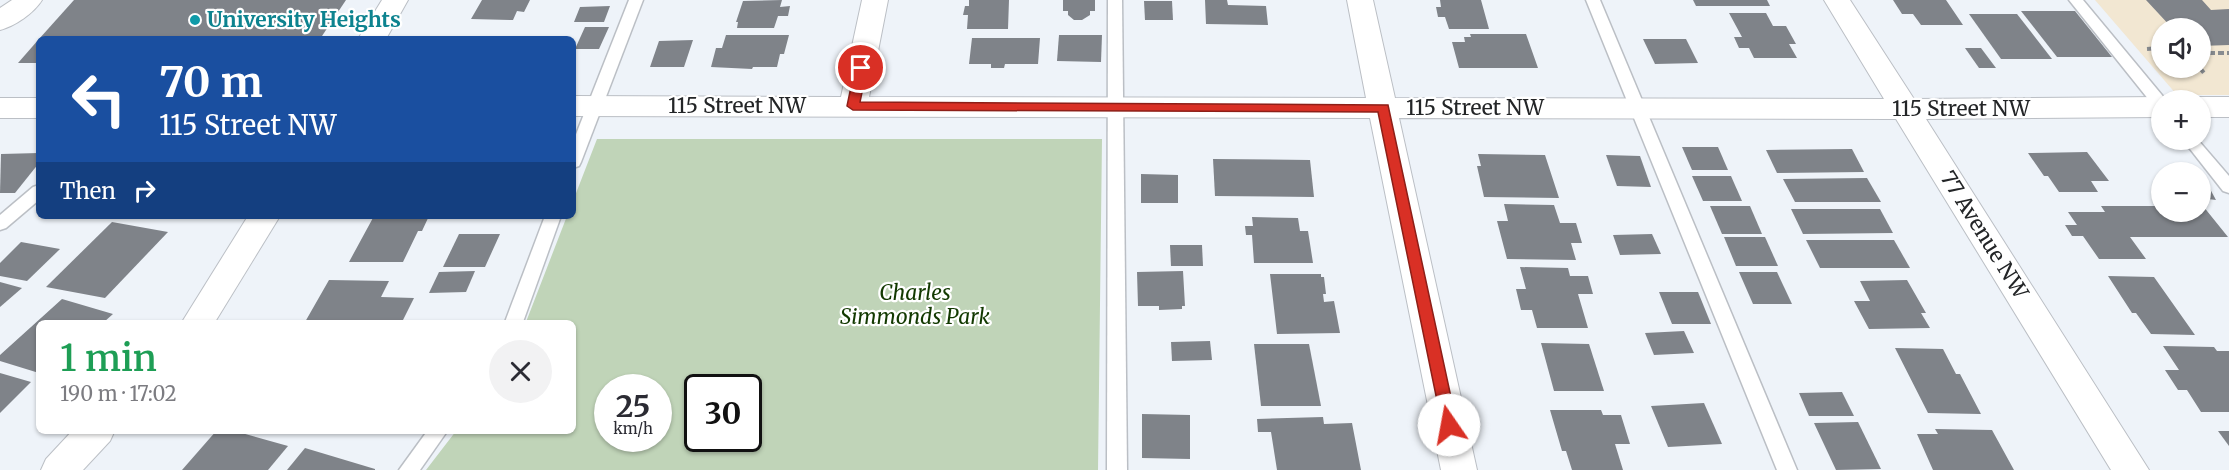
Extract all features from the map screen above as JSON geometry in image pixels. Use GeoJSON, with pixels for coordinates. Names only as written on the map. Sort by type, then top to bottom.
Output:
{"type":"FeatureCollection","features":[{"type":"Feature","properties":{"kind":"street"},"geometry":{"type":"LineString","coordinates":[[0,21],[28,0]]}},
{"type":"Feature","properties":{"kind":"street"},"geometry":{"type":"LineString","coordinates":[[374,36],[395,0]]}},
{"type":"Feature","properties":{"kind":"street"},"geometry":{"type":"LineString","coordinates":[[853,106],[875,0]]}},
{"type":"Feature","properties":{"kind":"street"},"geometry":{"type":"LineString","coordinates":[[1360,0],[1458,470]]}},
{"type":"Feature","properties":{"kind":"street","name":"77 Avenue NW"},"geometry":{"type":"LineString","coordinates":[[1837,0],[2131,470]]}},
{"type":"Feature","properties":{"kind":"street","name":"115 Street NW"},"geometry":{"type":"LineString","coordinates":[[583,106],[1906,109],[2151,107]]}},
{"type":"Feature","properties":{"kind":"street"},"geometry":{"type":"LineString","coordinates":[[2211,107],[2229,107]]}},
{"type":"Feature","properties":{"kind":"street"},"geometry":{"type":"LineString","coordinates":[[0,108],[36,108]]}},
{"type":"Feature","properties":{"kind":"street"},"geometry":{"type":"LineString","coordinates":[[199,320],[262,219]]}},
{"type":"Feature","properties":{"kind":"street"},"geometry":{"type":"LineString","coordinates":[[59,470],[93,434]]}},
{"type":"Feature","properties":{"kind":"lane"},"geometry":{"type":"LineString","coordinates":[[576,145],[583,106],[636,0]]}},
{"type":"Feature","properties":{"kind":"lane"},"geometry":{"type":"LineString","coordinates":[[1115,0],[1117,470]]}},
{"type":"Feature","properties":{"kind":"lane"},"geometry":{"type":"LineString","coordinates":[[1593,0],[1787,470]]}},
{"type":"Feature","properties":{"kind":"lane"},"geometry":{"type":"LineString","coordinates":[[2076,0],[2151,93]]}},
{"type":"Feature","properties":{"kind":"lane"},"geometry":{"type":"LineString","coordinates":[[2198,150],[2229,187]]}},
{"type":"Feature","properties":{"kind":"lane"},"geometry":{"type":"LineString","coordinates":[[0,224],[36,194]]}},
{"type":"Feature","properties":{"kind":"lane"},"geometry":{"type":"LineString","coordinates":[[515,320],[552,219]]}},
{"type":"Feature","properties":{"kind":"lane"},"geometry":{"type":"LineString","coordinates":[[409,470],[436,434]]}},
{"type":"Feature","properties":{"kind":"path"},"geometry":{"type":"LineString","coordinates":[[2211,53],[2229,53]]}},
{"type":"Feature","properties":{"kind":"shaded area"},"geometry":{"type":"Polygon","coordinates":[[[2095,0],[2229,0],[2229,95],[2211,95],[2211,90],[2173,90],[2162,78],[2211,78],[2211,18],[2151,18],[2151,65],[2095,0]]]}},
{"type":"Feature","properties":{"kind":"green space","name":"Charles Simmonds Park"},"geometry":{"type":"Polygon","coordinates":[[[597,139],[1102,139],[1098,470],[426,470],[454,434],[576,434],[576,320],[527,320],[566,219],[576,219],[576,193],[597,139]]]}},
{"type":"Feature","properties":{"kind":"building","name":"University Heights"},"geometry":{"type":"Polygon","coordinates":[[[74,0],[346,0],[322,36],[42,36],[74,0]]]}},
{"type":"Feature","properties":{"kind":"building"},"geometry":{"type":"Polygon","coordinates":[[[482,0],[530,0],[524,12],[517,11],[513,20],[471,19],[482,0]]]}},
{"type":"Feature","properties":{"kind":"building"},"geometry":{"type":"Polygon","coordinates":[[[782,0],[780,7],[790,6],[788,16],[778,16],[774,28],[737,28],[738,22],[736,22],[743,1],[782,0]]]}},
{"type":"Feature","properties":{"kind":"building"},"geometry":{"type":"Polygon","coordinates":[[[969,0],[1009,0],[1008,29],[967,29],[968,15],[963,15],[965,6],[969,6],[969,0]]]}},
{"type":"Feature","properties":{"kind":"building"},"geometry":{"type":"Polygon","coordinates":[[[1063,0],[1095,0],[1095,11],[1090,11],[1090,15],[1082,20],[1074,20],[1068,15],[1068,11],[1063,11],[1063,0]]]}},
{"type":"Feature","properties":{"kind":"building"},"geometry":{"type":"Polygon","coordinates":[[[1205,0],[1227,0],[1228,5],[1266,6],[1268,25],[1206,24],[1205,0]]]}},
{"type":"Feature","properties":{"kind":"building"},"geometry":{"type":"Polygon","coordinates":[[[1440,0],[1481,0],[1489,29],[1449,29],[1445,17],[1438,17],[1436,7],[1441,7],[1440,0]]]}},
{"type":"Feature","properties":{"kind":"building"},"geometry":{"type":"Polygon","coordinates":[[[1693,0],[1767,0],[1770,6],[1696,6],[1693,0]]]}},
{"type":"Feature","properties":{"kind":"building"},"geometry":{"type":"Polygon","coordinates":[[[1893,0],[1946,0],[1963,25],[1921,25],[1913,14],[1902,14],[1893,0]]]}},
{"type":"Feature","properties":{"kind":"building"},"geometry":{"type":"Polygon","coordinates":[[[2146,0],[2202,0],[2211,10],[2229,9],[2229,45],[2211,46],[2211,18],[2163,18],[2146,0]]]}},
{"type":"Feature","properties":{"kind":"building"},"geometry":{"type":"Polygon","coordinates":[[[1144,1],[1172,1],[1173,20],[1145,20],[1144,1]]]}},
{"type":"Feature","properties":{"kind":"building"},"geometry":{"type":"Polygon","coordinates":[[[610,6],[604,22],[574,22],[580,7],[610,6]]]}},
{"type":"Feature","properties":{"kind":"building"},"geometry":{"type":"Polygon","coordinates":[[[2021,11],[2075,11],[2112,57],[2057,57],[2021,11]]]}},
{"type":"Feature","properties":{"kind":"building"},"geometry":{"type":"Polygon","coordinates":[[[1729,13],[1766,13],[1773,26],[1786,26],[1796,44],[1789,44],[1797,58],[1754,58],[1749,48],[1739,48],[1734,37],[1742,37],[1729,13]]]}},
{"type":"Feature","properties":{"kind":"building"},"geometry":{"type":"Polygon","coordinates":[[[1969,14],[2017,14],[2052,59],[2001,59],[1969,14]]]}},
{"type":"Feature","properties":{"kind":"building"},"geometry":{"type":"Polygon","coordinates":[[[585,27],[609,27],[599,49],[576,49],[585,27]]]}},
{"type":"Feature","properties":{"kind":"building"},"geometry":{"type":"Polygon","coordinates":[[[1470,34],[1526,34],[1538,68],[1459,68],[1452,42],[1465,42],[1464,37],[1471,37],[1470,34]]]}},
{"type":"Feature","properties":{"kind":"building"},"geometry":{"type":"Polygon","coordinates":[[[726,35],[789,35],[784,54],[780,54],[777,67],[753,67],[752,69],[711,67],[716,48],[722,48],[726,35]]]}},
{"type":"Feature","properties":{"kind":"building"},"geometry":{"type":"Polygon","coordinates":[[[1059,35],[1102,35],[1101,62],[1057,61],[1059,35]]]}},
{"type":"Feature","properties":{"kind":"building"},"geometry":{"type":"Polygon","coordinates":[[[972,38],[1040,38],[1038,64],[1005,64],[1004,68],[991,68],[991,64],[969,64],[972,38]]]}},
{"type":"Feature","properties":{"kind":"building"},"geometry":{"type":"Polygon","coordinates":[[[1643,39],[1686,39],[1698,63],[1655,64],[1643,39]]]}},
{"type":"Feature","properties":{"kind":"building"},"geometry":{"type":"Polygon","coordinates":[[[693,40],[684,67],[650,67],[659,41],[693,40]]]}},
{"type":"Feature","properties":{"kind":"building"},"geometry":{"type":"Polygon","coordinates":[[[36,42],[36,63],[18,63],[36,42]]]}},
{"type":"Feature","properties":{"kind":"building"},"geometry":{"type":"Polygon","coordinates":[[[1965,48],[1981,48],[1996,68],[1979,68],[1965,48]]]}},
{"type":"Feature","properties":{"kind":"building"},"geometry":{"type":"Polygon","coordinates":[[[1682,147],[1718,147],[1728,170],[1692,170],[1682,147]]]}},
{"type":"Feature","properties":{"kind":"building"},"geometry":{"type":"Polygon","coordinates":[[[1852,149],[1864,172],[1777,173],[1766,150],[1852,149]]]}},
{"type":"Feature","properties":{"kind":"building"},"geometry":{"type":"Polygon","coordinates":[[[2087,152],[2109,181],[2091,181],[2098,192],[2059,192],[2028,153],[2087,152]]]}},
{"type":"Feature","properties":{"kind":"building"},"geometry":{"type":"Polygon","coordinates":[[[36,153],[36,167],[15,193],[0,193],[1,154],[36,153]]]}},
{"type":"Feature","properties":{"kind":"building"},"geometry":{"type":"Polygon","coordinates":[[[1478,154],[1545,155],[1559,198],[1484,197],[1477,166],[1481,166],[1478,154]]]}},
{"type":"Feature","properties":{"kind":"building"},"geometry":{"type":"Polygon","coordinates":[[[1606,155],[1640,156],[1651,187],[1617,186],[1606,155]]]}},
{"type":"Feature","properties":{"kind":"building"},"geometry":{"type":"Polygon","coordinates":[[[1213,159],[1310,160],[1314,197],[1215,196],[1213,159]]]}},
{"type":"Feature","properties":{"kind":"building"},"geometry":{"type":"Polygon","coordinates":[[[1141,174],[1178,175],[1178,203],[1141,203],[1141,174]]]}},
{"type":"Feature","properties":{"kind":"building"},"geometry":{"type":"Polygon","coordinates":[[[1692,176],[1731,176],[1742,201],[1703,201],[1692,176]]]}},
{"type":"Feature","properties":{"kind":"building"},"geometry":{"type":"Polygon","coordinates":[[[1867,178],[1881,202],[1795,202],[1783,179],[1867,178]]]}},
{"type":"Feature","properties":{"kind":"building"},"geometry":{"type":"Polygon","coordinates":[[[1504,204],[1554,205],[1560,223],[1576,223],[1582,243],[1571,243],[1576,260],[1507,259],[1497,221],[1508,221],[1504,204]]]}},
{"type":"Feature","properties":{"kind":"building"},"geometry":{"type":"Polygon","coordinates":[[[1710,206],[1750,206],[1762,234],[1722,234],[1710,206]]]}},
{"type":"Feature","properties":{"kind":"building"},"geometry":{"type":"Polygon","coordinates":[[[2101,206],[2151,206],[2151,222],[2211,222],[2211,216],[2228,237],[2130,237],[2146,259],[2099,259],[2083,236],[2072,236],[2065,225],[2077,225],[2068,212],[2105,212],[2101,206]]]}},
{"type":"Feature","properties":{"kind":"building"},"geometry":{"type":"Polygon","coordinates":[[[1791,209],[1880,209],[1893,233],[1803,234],[1791,209]]]}},
{"type":"Feature","properties":{"kind":"building"},"geometry":{"type":"Polygon","coordinates":[[[1252,217],[1298,218],[1300,231],[1308,231],[1313,263],[1254,263],[1252,235],[1246,235],[1245,226],[1253,226],[1252,217]]]}},
{"type":"Feature","properties":{"kind":"building"},"geometry":{"type":"Polygon","coordinates":[[[372,219],[428,219],[422,231],[418,231],[403,262],[349,262],[372,219]]]}},
{"type":"Feature","properties":{"kind":"building"},"geometry":{"type":"Polygon","coordinates":[[[112,222],[168,232],[105,298],[46,287],[112,222]]]}},
{"type":"Feature","properties":{"kind":"building"},"geometry":{"type":"Polygon","coordinates":[[[459,234],[500,234],[485,267],[443,267],[459,234]]]}},
{"type":"Feature","properties":{"kind":"building"},"geometry":{"type":"Polygon","coordinates":[[[1652,234],[1661,254],[1620,255],[1613,235],[1652,234]]]}},
{"type":"Feature","properties":{"kind":"building"},"geometry":{"type":"Polygon","coordinates":[[[1724,237],[1765,237],[1778,266],[1736,266],[1724,237]]]}},
{"type":"Feature","properties":{"kind":"building"},"geometry":{"type":"Polygon","coordinates":[[[1806,240],[1894,240],[1910,268],[1820,268],[1806,240]]]}},
{"type":"Feature","properties":{"kind":"building"},"geometry":{"type":"Polygon","coordinates":[[[21,242],[60,249],[27,281],[0,276],[0,263],[21,242]]]}},
{"type":"Feature","properties":{"kind":"building"},"geometry":{"type":"Polygon","coordinates":[[[1170,245],[1202,245],[1203,266],[1171,266],[1170,245]]]}},
{"type":"Feature","properties":{"kind":"building"},"geometry":{"type":"Polygon","coordinates":[[[1520,267],[1568,268],[1570,276],[1588,276],[1593,294],[1578,294],[1588,328],[1537,328],[1532,310],[1521,310],[1516,289],[1526,289],[1520,267]]]}},
{"type":"Feature","properties":{"kind":"building"},"geometry":{"type":"Polygon","coordinates":[[[475,271],[466,292],[429,293],[439,272],[475,271]]]}},
{"type":"Feature","properties":{"kind":"building"},"geometry":{"type":"Polygon","coordinates":[[[1183,271],[1185,306],[1182,306],[1182,309],[1159,310],[1159,306],[1138,306],[1137,272],[1183,271]]]}},
{"type":"Feature","properties":{"kind":"building"},"geometry":{"type":"Polygon","coordinates":[[[1739,272],[1777,272],[1792,304],[1753,304],[1739,272]]]}},
{"type":"Feature","properties":{"kind":"building"},"geometry":{"type":"Polygon","coordinates":[[[1270,274],[1321,274],[1321,277],[1324,277],[1326,294],[1323,294],[1324,302],[1334,301],[1340,333],[1277,334],[1270,274]]]}},
{"type":"Feature","properties":{"kind":"building"},"geometry":{"type":"Polygon","coordinates":[[[2108,276],[2154,277],[2195,335],[2151,334],[2136,313],[2132,313],[2108,276]]]}},
{"type":"Feature","properties":{"kind":"building"},"geometry":{"type":"Polygon","coordinates":[[[329,280],[389,281],[381,297],[414,298],[403,320],[306,320],[329,280]]]}},
{"type":"Feature","properties":{"kind":"building"},"geometry":{"type":"Polygon","coordinates":[[[1907,280],[1926,313],[1921,313],[1930,328],[1869,329],[1854,301],[1870,301],[1860,281],[1907,280]]]}},
{"type":"Feature","properties":{"kind":"building"},"geometry":{"type":"Polygon","coordinates":[[[0,282],[22,288],[0,307],[0,282]]]}},
{"type":"Feature","properties":{"kind":"building"},"geometry":{"type":"Polygon","coordinates":[[[1659,292],[1698,292],[1711,324],[1672,324],[1659,292]]]}},
{"type":"Feature","properties":{"kind":"building"},"geometry":{"type":"Polygon","coordinates":[[[62,299],[113,314],[106,320],[39,320],[62,299]]]}},
{"type":"Feature","properties":{"kind":"building"},"geometry":{"type":"Polygon","coordinates":[[[36,322],[36,372],[0,361],[0,355],[36,322]]]}},
{"type":"Feature","properties":{"kind":"building"},"geometry":{"type":"Polygon","coordinates":[[[1684,331],[1694,353],[1654,355],[1645,333],[1684,331]]]}},
{"type":"Feature","properties":{"kind":"building"},"geometry":{"type":"Polygon","coordinates":[[[1210,341],[1212,360],[1172,361],[1171,342],[1210,341]]]}},
{"type":"Feature","properties":{"kind":"building"},"geometry":{"type":"Polygon","coordinates":[[[1541,343],[1589,344],[1604,391],[1554,391],[1541,343]]]}},
{"type":"Feature","properties":{"kind":"building"},"geometry":{"type":"Polygon","coordinates":[[[1254,344],[1309,344],[1321,406],[1261,406],[1254,344]]]}},
{"type":"Feature","properties":{"kind":"building"},"geometry":{"type":"Polygon","coordinates":[[[2163,346],[2214,347],[2217,351],[2229,351],[2229,412],[2201,412],[2187,390],[2178,390],[2165,370],[2179,370],[2163,346]]]}},
{"type":"Feature","properties":{"kind":"building"},"geometry":{"type":"Polygon","coordinates":[[[1895,348],[1943,349],[1956,374],[1960,374],[1981,414],[1928,413],[1895,348]]]}},
{"type":"Feature","properties":{"kind":"building"},"geometry":{"type":"Polygon","coordinates":[[[0,373],[31,382],[0,413],[0,373]]]}},
{"type":"Feature","properties":{"kind":"building"},"geometry":{"type":"Polygon","coordinates":[[[1842,392],[1854,416],[1809,416],[1799,393],[1842,392]]]}},
{"type":"Feature","properties":{"kind":"building"},"geometry":{"type":"Polygon","coordinates":[[[1704,403],[1722,444],[1668,447],[1651,406],[1704,403]]]}},
{"type":"Feature","properties":{"kind":"building"},"geometry":{"type":"Polygon","coordinates":[[[1550,410],[1601,410],[1603,415],[1621,415],[1630,444],[1615,444],[1623,470],[1572,470],[1566,451],[1562,451],[1550,410]]]}},
{"type":"Feature","properties":{"kind":"building"},"geometry":{"type":"Polygon","coordinates":[[[1142,414],[1190,415],[1190,459],[1142,458],[1142,414]]]}},
{"type":"Feature","properties":{"kind":"building"},"geometry":{"type":"Polygon","coordinates":[[[1323,417],[1324,424],[1352,423],[1361,470],[1277,470],[1271,432],[1258,432],[1257,419],[1323,417]]]}},
{"type":"Feature","properties":{"kind":"building"},"geometry":{"type":"Polygon","coordinates":[[[1858,422],[1881,469],[1836,470],[1814,423],[1858,422]]]}},
{"type":"Feature","properties":{"kind":"building"},"geometry":{"type":"Polygon","coordinates":[[[1935,429],[1992,430],[2014,470],[1933,470],[1917,434],[1938,434],[1935,429]]]}},
{"type":"Feature","properties":{"kind":"building"},"geometry":{"type":"Polygon","coordinates":[[[2218,431],[2229,431],[2229,446],[2218,431]]]}},
{"type":"Feature","properties":{"kind":"building"},"geometry":{"type":"Polygon","coordinates":[[[214,434],[245,434],[288,446],[268,470],[182,470],[214,434]]]}},
{"type":"Feature","properties":{"kind":"building"},"geometry":{"type":"Polygon","coordinates":[[[305,448],[375,469],[375,470],[287,470],[305,448]]]}},
{"type":"Feature","properties":{"kind":"place","name":"University Heights"},"geometry":{"type":"Point","coordinates":[195,20]}},
{"type":"Feature","properties":{"kind":"route"},"geometry":{"type":"LineString","coordinates":[[861,68],[853,106],[1383,108],[1449,425]]}}]}
